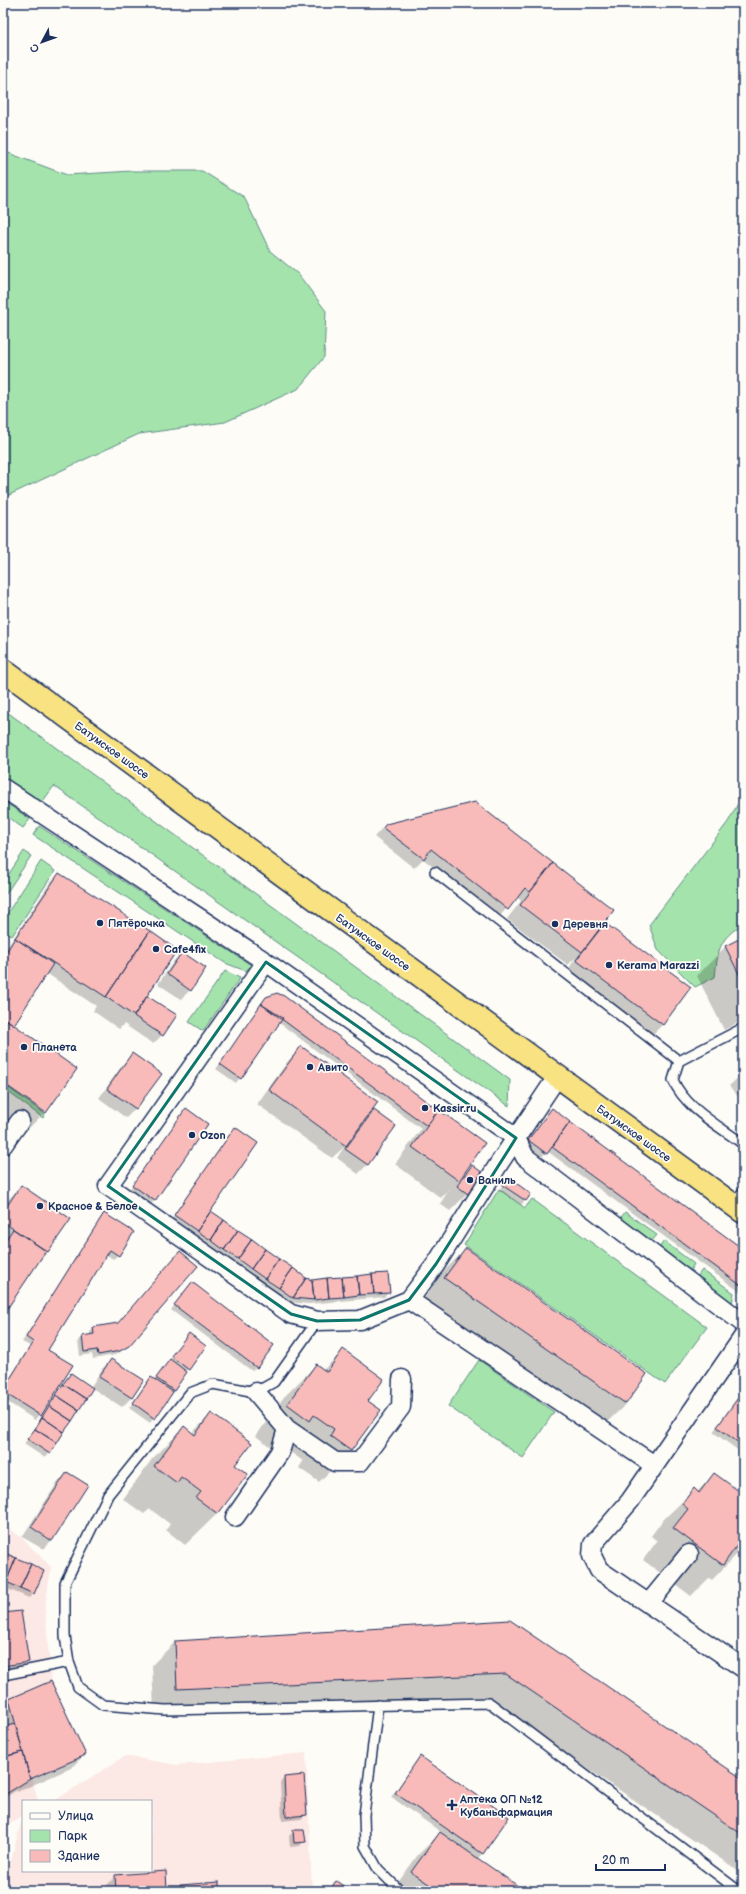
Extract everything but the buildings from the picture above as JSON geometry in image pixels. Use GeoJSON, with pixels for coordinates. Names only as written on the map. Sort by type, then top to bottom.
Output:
{"type":"FeatureCollection","features":[{"type":"Feature","properties":{"kind":"highway","name":"Батумское шоссе"},"geometry":{"type":"LineString","coordinates":[[3,670],[557,1077],[739,1203]]}},
{"type":"Feature","properties":{"kind":"street"},"geometry":{"type":"LineString","coordinates":[[3,788],[266,962],[516,1138],[525,1157],[743,1323]]}},
{"type":"Feature","properties":{"kind":"street"},"geometry":{"type":"LineString","coordinates":[[266,962],[108,1186],[291,1314],[316,1321],[360,1320],[409,1300],[436,1264],[516,1138],[557,1077]]}},
{"type":"Feature","properties":{"kind":"street"},"geometry":{"type":"LineString","coordinates":[[3,1145],[20,1121]]}},
{"type":"Feature","properties":{"kind":"street"},"geometry":{"type":"LineString","coordinates":[[409,1300],[654,1465]]}},
{"type":"Feature","properties":{"kind":"street"},"geometry":{"type":"LineString","coordinates":[[743,1337],[630,1501],[593,1544],[592,1556],[599,1570],[743,1668]]}},
{"type":"Feature","properties":{"kind":"street"},"geometry":{"type":"LineString","coordinates":[[256,1392],[287,1429],[335,1462],[360,1462],[400,1407],[402,1379]]}},
{"type":"Feature","properties":{"kind":"street"},"geometry":{"type":"LineString","coordinates":[[235,1518],[280,1452],[287,1429]]}},
{"type":"Feature","properties":{"kind":"street"},"geometry":{"type":"LineString","coordinates":[[649,1604],[689,1554]]}},
{"type":"Feature","properties":{"kind":"lane"},"geometry":{"type":"LineString","coordinates":[[435,872],[679,1061]]}},
{"type":"Feature","properties":{"kind":"lane"},"geometry":{"type":"LineString","coordinates":[[743,1028],[679,1061],[673,1080],[685,1101],[743,1144]]}},
{"type":"Feature","properties":{"kind":"lane"},"geometry":{"type":"LineString","coordinates":[[316,1321],[274,1382],[256,1392],[213,1384],[190,1393],[108,1494],[65,1583],[65,1636],[69,1662],[78,1687],[103,1705],[165,1710],[490,1703],[739,1891]]}},
{"type":"Feature","properties":{"kind":"lane"},"geometry":{"type":"LineString","coordinates":[[3,1675],[69,1662]]}},
{"type":"Feature","properties":{"kind":"lane"},"geometry":{"type":"LineString","coordinates":[[378,1705],[364,1815],[365,1846],[378,1869],[400,1891]]}},
{"type":"Feature","properties":{"kind":"highlighted area"},"geometry":{"type":"Polygon","coordinates":[[[266,962],[516,1138],[436,1264],[409,1300],[360,1320],[317,1321],[291,1314],[108,1186],[266,962]]]}},
{"type":"Feature","properties":{"kind":"shaded area"},"geometry":{"type":"Polygon","coordinates":[[[3,1525],[21,1537],[51,1567],[45,1608],[51,1681],[9,1700],[38,1800],[22,1800],[22,1816],[10,1823],[3,1832],[3,1525]]]}},
{"type":"Feature","properties":{"kind":"shaded area"},"geometry":{"type":"Polygon","coordinates":[[[306,1753],[312,1891],[3,1891],[22,1822],[22,1872],[152,1872],[152,1800],[56,1800],[125,1756],[177,1765],[306,1753]]]}},
{"type":"Feature","properties":{"kind":"green space"},"geometry":{"type":"Polygon","coordinates":[[[3,151],[67,175],[132,171],[202,171],[244,197],[270,251],[298,274],[326,311],[324,357],[298,389],[225,422],[139,434],[7,496],[3,492],[3,151]]]}},
{"type":"Feature","properties":{"kind":"green space"},"geometry":{"type":"Polygon","coordinates":[[[3,709],[510,1080],[509,1106],[54,786],[40,805],[3,779],[3,709]]]}},
{"type":"Feature","properties":{"kind":"green space"},"geometry":{"type":"Polygon","coordinates":[[[743,794],[743,924],[735,929],[724,940],[717,959],[715,977],[695,987],[658,950],[649,925],[728,822],[743,794]]]}},
{"type":"Feature","properties":{"kind":"green space"},"geometry":{"type":"Polygon","coordinates":[[[3,801],[30,819],[23,828],[3,814],[3,801]]]}},
{"type":"Feature","properties":{"kind":"green space"},"geometry":{"type":"Polygon","coordinates":[[[39,826],[251,965],[246,971],[225,963],[33,835],[39,826]]]}},
{"type":"Feature","properties":{"kind":"green space"},"geometry":{"type":"Polygon","coordinates":[[[24,851],[31,856],[3,898],[3,883],[24,851]]]}},
{"type":"Feature","properties":{"kind":"green space"},"geometry":{"type":"Polygon","coordinates":[[[41,861],[55,871],[12,936],[3,930],[3,920],[41,861]]]}},
{"type":"Feature","properties":{"kind":"green space"},"geometry":{"type":"Polygon","coordinates":[[[225,971],[240,978],[203,1031],[189,1022],[225,971]]]}},
{"type":"Feature","properties":{"kind":"green space"},"geometry":{"type":"Polygon","coordinates":[[[3,1084],[45,1114],[43,1118],[3,1088],[3,1084]]]}},
{"type":"Feature","properties":{"kind":"green space"},"geometry":{"type":"Polygon","coordinates":[[[499,1189],[525,1208],[532,1199],[707,1327],[665,1384],[464,1245],[499,1189]]]}},
{"type":"Feature","properties":{"kind":"green space"},"geometry":{"type":"Polygon","coordinates":[[[625,1212],[657,1235],[651,1242],[620,1219],[625,1212]]]}},
{"type":"Feature","properties":{"kind":"green space"},"geometry":{"type":"Polygon","coordinates":[[[664,1241],[694,1264],[690,1271],[659,1248],[664,1241]]]}},
{"type":"Feature","properties":{"kind":"green space"},"geometry":{"type":"Polygon","coordinates":[[[702,1270],[734,1293],[732,1303],[697,1277],[702,1270]]]}},
{"type":"Feature","properties":{"kind":"green space"},"geometry":{"type":"Polygon","coordinates":[[[479,1360],[554,1412],[523,1458],[448,1406],[479,1360]]]}},
{"type":"Feature","properties":{"kind":"place","name":"Пятёрочка"},"geometry":{"type":"Point","coordinates":[100,923]}},
{"type":"Feature","properties":{"kind":"place","name":"Деревня"},"geometry":{"type":"Point","coordinates":[555,924]}},
{"type":"Feature","properties":{"kind":"place","name":"Cafe4fix"},"geometry":{"type":"Point","coordinates":[156,949]}},
{"type":"Feature","properties":{"kind":"place","name":"Kerama Marazzi"},"geometry":{"type":"Point","coordinates":[609,965]}},
{"type":"Feature","properties":{"kind":"place","name":"Планета"},"geometry":{"type":"Point","coordinates":[24,1047]}},
{"type":"Feature","properties":{"kind":"place","name":"Авито"},"geometry":{"type":"Point","coordinates":[310,1067]}},
{"type":"Feature","properties":{"kind":"place","name":"Kassir.ru"},"geometry":{"type":"Point","coordinates":[425,1108]}},
{"type":"Feature","properties":{"kind":"place","name":"Ozon"},"geometry":{"type":"Point","coordinates":[192,1135]}},
{"type":"Feature","properties":{"kind":"place","name":"Ваниль"},"geometry":{"type":"Point","coordinates":[470,1180]}},
{"type":"Feature","properties":{"kind":"place","name":"Красное & Белое"},"geometry":{"type":"Point","coordinates":[40,1206]}},
{"type":"Feature","properties":{"kind":"place","name":"Аптека ОП №12 Кубаньфармация"},"geometry":{"type":"Point","coordinates":[452,1805]}}]}
